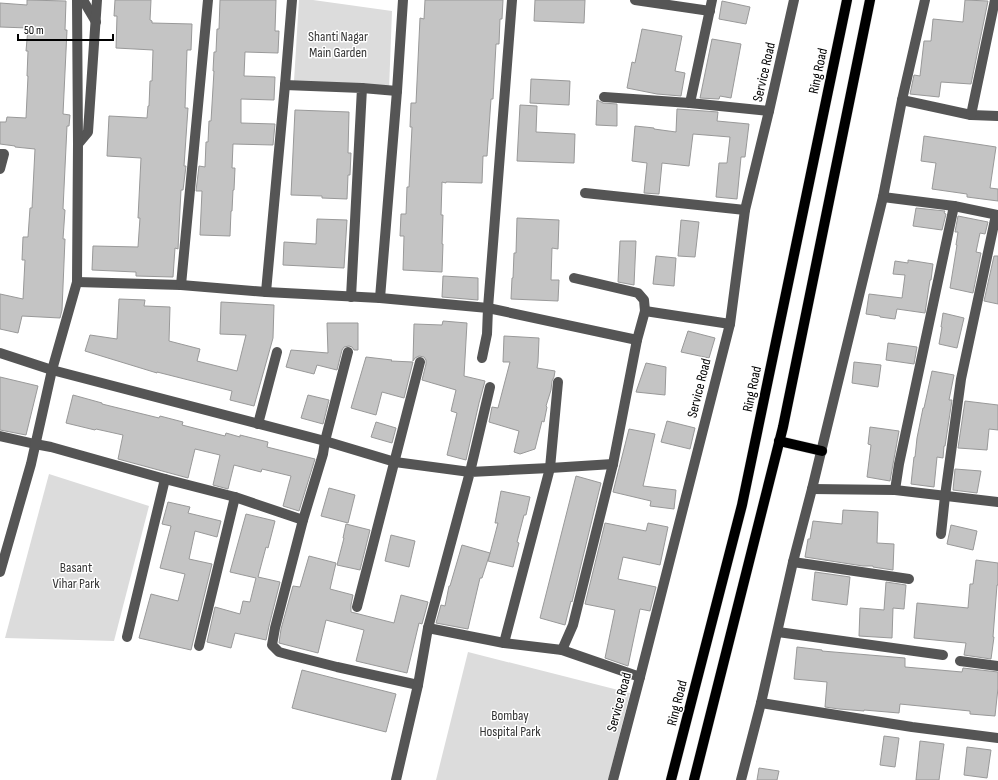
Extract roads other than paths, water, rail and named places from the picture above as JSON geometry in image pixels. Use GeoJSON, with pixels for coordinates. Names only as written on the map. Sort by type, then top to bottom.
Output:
{"type":"FeatureCollection","features":[{"type":"Feature","properties":{"kind":"main road","name":"Ring Road"},"geometry":{"type":"LineString","coordinates":[[671,780],[742,505],[847,0]]}},
{"type":"Feature","properties":{"kind":"main road"},"geometry":{"type":"LineString","coordinates":[[694,780],[779,441],[870,0]]}},
{"type":"Feature","properties":{"kind":"main road"},"geometry":{"type":"LineString","coordinates":[[779,441],[822,451]]}},
{"type":"Feature","properties":{"kind":"street"},"geometry":{"type":"LineString","coordinates":[[0,572],[31,464],[52,370],[77,282],[77,0]]}},
{"type":"Feature","properties":{"kind":"street"},"geometry":{"type":"LineString","coordinates":[[83,0],[96,22]]}},
{"type":"Feature","properties":{"kind":"street"},"geometry":{"type":"LineString","coordinates":[[78,144],[88,132],[97,0]]}},
{"type":"Feature","properties":{"kind":"street"},"geometry":{"type":"LineString","coordinates":[[181,285],[208,0]]}},
{"type":"Feature","properties":{"kind":"street"},"geometry":{"type":"LineString","coordinates":[[266,292],[292,0]]}},
{"type":"Feature","properties":{"kind":"street"},"geometry":{"type":"LineString","coordinates":[[380,298],[403,0]]}},
{"type":"Feature","properties":{"kind":"street"},"geometry":{"type":"LineString","coordinates":[[482,358],[487,334],[512,0]]}},
{"type":"Feature","properties":{"kind":"street"},"geometry":{"type":"LineString","coordinates":[[635,0],[710,11]]}},
{"type":"Feature","properties":{"kind":"street"},"geometry":{"type":"LineString","coordinates":[[690,103],[712,0]]}},
{"type":"Feature","properties":{"kind":"street","name":"Service Road"},"geometry":{"type":"LineString","coordinates":[[613,780],[730,324],[745,210],[794,0]]}},
{"type":"Feature","properties":{"kind":"street"},"geometry":{"type":"LineString","coordinates":[[741,780],[761,703],[883,196],[924,0]]}},
{"type":"Feature","properties":{"kind":"street"},"geometry":{"type":"LineString","coordinates":[[971,115],[995,0]]}},
{"type":"Feature","properties":{"kind":"street"},"geometry":{"type":"LineString","coordinates":[[285,85],[397,91]]}},
{"type":"Feature","properties":{"kind":"street"},"geometry":{"type":"LineString","coordinates":[[350,297],[362,88]]}},
{"type":"Feature","properties":{"kind":"street"},"geometry":{"type":"LineString","coordinates":[[604,97],[690,103],[769,111]]}},
{"type":"Feature","properties":{"kind":"street"},"geometry":{"type":"LineString","coordinates":[[902,100],[971,115],[998,116]]}},
{"type":"Feature","properties":{"kind":"street"},"geometry":{"type":"LineString","coordinates":[[0,154],[4,154],[0,169]]}},
{"type":"Feature","properties":{"kind":"street"},"geometry":{"type":"LineString","coordinates":[[585,193],[745,210]]}},
{"type":"Feature","properties":{"kind":"street"},"geometry":{"type":"LineString","coordinates":[[883,196],[954,206],[997,215],[961,379],[944,496],[941,534]]}},
{"type":"Feature","properties":{"kind":"street"},"geometry":{"type":"LineString","coordinates":[[895,490],[899,464],[954,206]]}},
{"type":"Feature","properties":{"kind":"street"},"geometry":{"type":"LineString","coordinates":[[562,650],[573,626],[613,464],[637,340],[645,311],[644,300],[638,293],[574,278]]}},
{"type":"Feature","properties":{"kind":"street"},"geometry":{"type":"LineString","coordinates":[[77,282],[181,285],[266,292],[380,298],[488,308],[637,340]]}},
{"type":"Feature","properties":{"kind":"street"},"geometry":{"type":"LineString","coordinates":[[645,311],[730,324]]}},
{"type":"Feature","properties":{"kind":"street"},"geometry":{"type":"LineString","coordinates":[[258,424],[277,352]]}},
{"type":"Feature","properties":{"kind":"street"},"geometry":{"type":"LineString","coordinates":[[348,352],[323,454],[303,520],[272,645],[279,652],[418,686]]}},
{"type":"Feature","properties":{"kind":"street"},"geometry":{"type":"LineString","coordinates":[[0,353],[52,370],[325,441],[395,462],[470,472],[613,464]]}},
{"type":"Feature","properties":{"kind":"street"},"geometry":{"type":"LineString","coordinates":[[357,607],[420,362]]}},
{"type":"Feature","properties":{"kind":"street"},"geometry":{"type":"LineString","coordinates":[[504,643],[550,468],[558,382]]}},
{"type":"Feature","properties":{"kind":"street"},"geometry":{"type":"LineString","coordinates":[[396,780],[418,686],[428,628],[470,472],[490,387]]}},
{"type":"Feature","properties":{"kind":"street"},"geometry":{"type":"LineString","coordinates":[[0,436],[51,447],[235,497],[303,520]]}},
{"type":"Feature","properties":{"kind":"street"},"geometry":{"type":"LineString","coordinates":[[127,637],[165,479]]}},
{"type":"Feature","properties":{"kind":"street"},"geometry":{"type":"LineString","coordinates":[[812,489],[895,490],[998,502]]}},
{"type":"Feature","properties":{"kind":"street"},"geometry":{"type":"LineString","coordinates":[[199,646],[235,497]]}},
{"type":"Feature","properties":{"kind":"street"},"geometry":{"type":"LineString","coordinates":[[794,562],[909,579]]}},
{"type":"Feature","properties":{"kind":"street"},"geometry":{"type":"LineString","coordinates":[[428,628],[504,643],[562,650],[640,677]]}},
{"type":"Feature","properties":{"kind":"street"},"geometry":{"type":"LineString","coordinates":[[778,632],[943,655]]}},
{"type":"Feature","properties":{"kind":"street"},"geometry":{"type":"LineString","coordinates":[[960,661],[998,666]]}},
{"type":"Feature","properties":{"kind":"street"},"geometry":{"type":"LineString","coordinates":[[761,703],[912,727],[998,738]]}},
{"type":"Feature","properties":{"kind":"park label","name":"Shanti Nagar Main Garden"},"geometry":{"type":"Point","coordinates":[338,44]}},
{"type":"Feature","properties":{"kind":"park label","name":"Basant Vihar Park"},"geometry":{"type":"Point","coordinates":[76,576]}},
{"type":"Feature","properties":{"kind":"park label","name":"Bombay Hospital Park"},"geometry":{"type":"Point","coordinates":[510,724]}}]}
